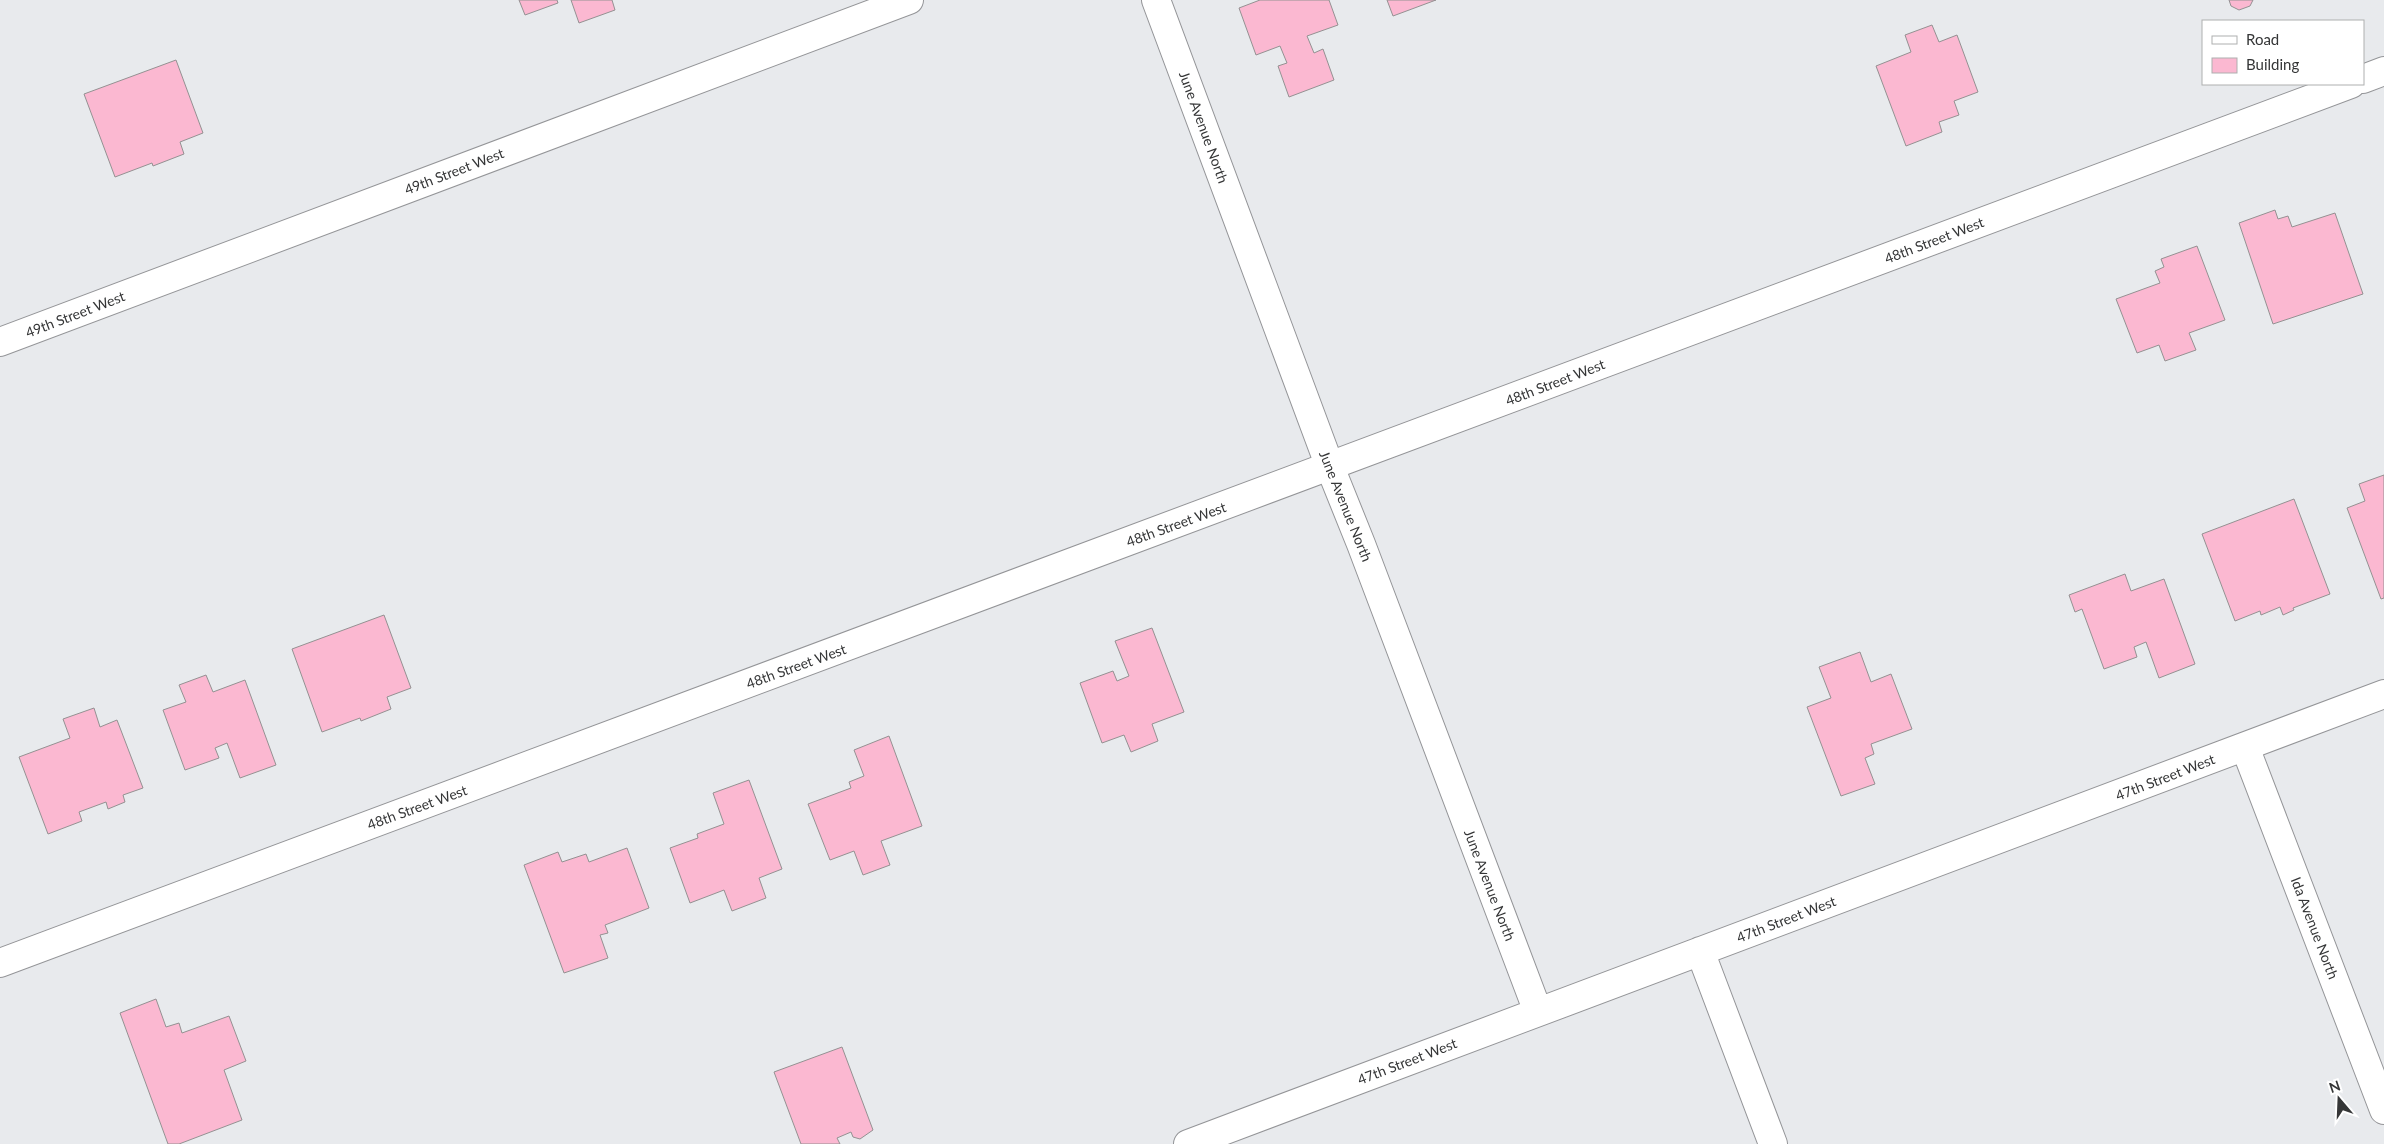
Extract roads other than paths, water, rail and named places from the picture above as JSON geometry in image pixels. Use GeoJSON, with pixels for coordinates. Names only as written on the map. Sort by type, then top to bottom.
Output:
{"type":"FeatureCollection","features":[{"type":"Feature","properties":{"kind":"street","name":"49th Street West"},"geometry":{"type":"LineString","coordinates":[[0,342],[909,0]]}},
{"type":"Feature","properties":{"kind":"street","name":"June Avenue North"},"geometry":{"type":"LineString","coordinates":[[1156,0],[1330,467],[1362,544],[1538,1012]]}},
{"type":"Feature","properties":{"kind":"street"},"geometry":{"type":"LineString","coordinates":[[2364,79],[2384,71]]}},
{"type":"Feature","properties":{"kind":"street","name":"48th Street West"},"geometry":{"type":"LineString","coordinates":[[0,963],[2348,85]]}},
{"type":"Feature","properties":{"kind":"street","name":"47th Street West"},"geometry":{"type":"LineString","coordinates":[[1188,1144],[2384,694]]}},
{"type":"Feature","properties":{"kind":"street","name":"Ida Avenue North"},"geometry":{"type":"LineString","coordinates":[[2245,747],[2384,1110]]}},
{"type":"Feature","properties":{"kind":"street"},"geometry":{"type":"LineString","coordinates":[[1700,951],[1773,1144]]}}]}
